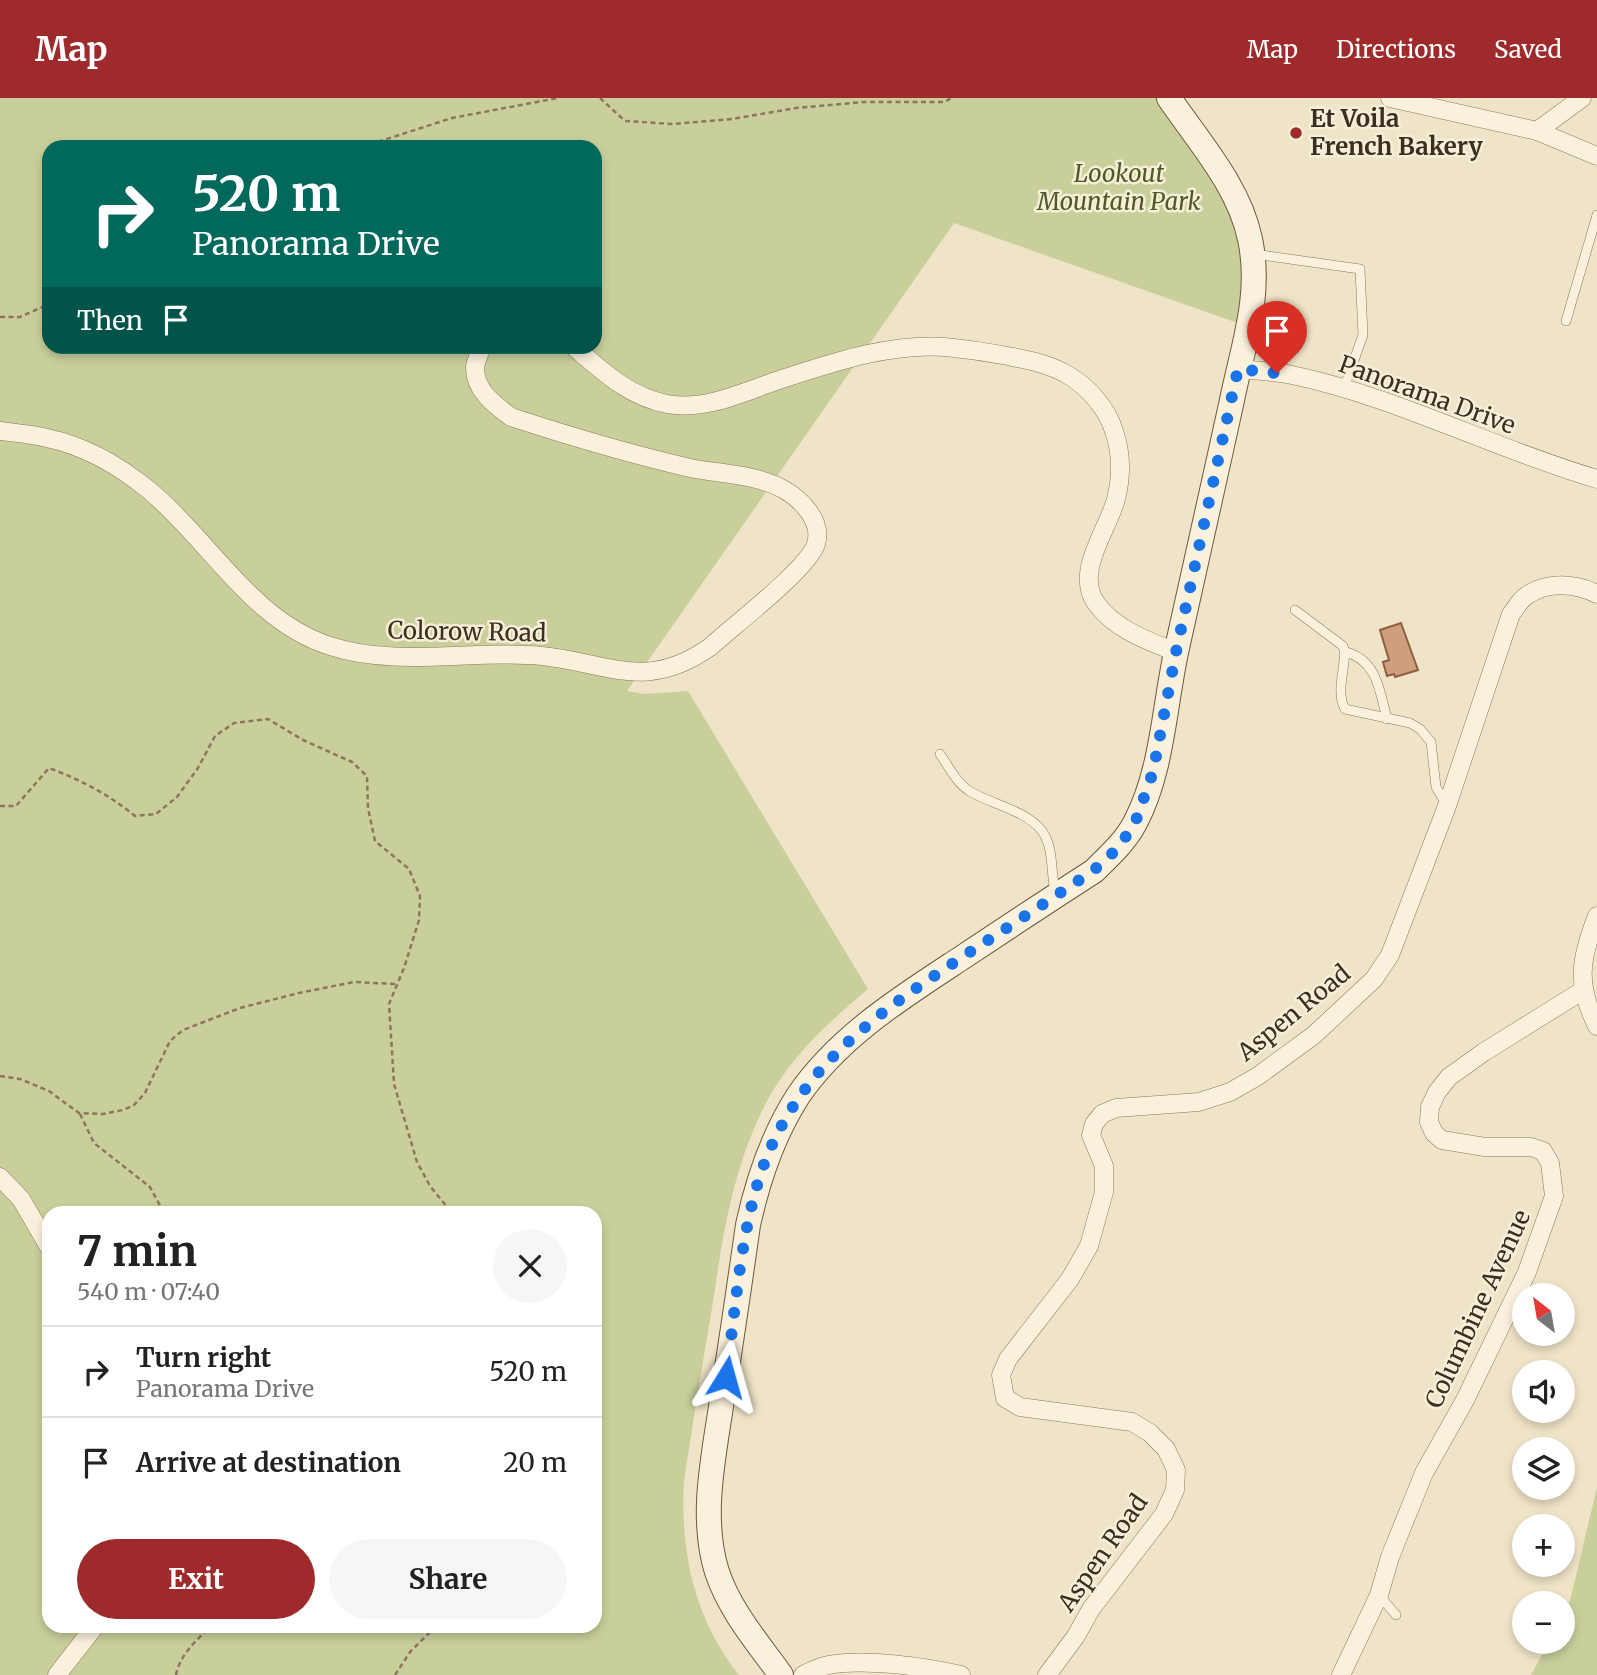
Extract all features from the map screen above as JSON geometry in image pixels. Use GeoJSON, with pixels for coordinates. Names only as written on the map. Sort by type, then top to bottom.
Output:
{"type":"FeatureCollection","features":[{"type":"Feature","properties":{"kind":"street"},"geometry":{"type":"LineString","coordinates":[[781,1675],[730,1604],[717,1573],[710,1544],[709,1506],[714,1454],[748,1225],[756,1188],[768,1154],[799,1096],[822,1067],[862,1028],[902,997],[1102,863],[1118,848],[1135,823],[1158,754],[1176,652],[1251,321],[1255,280],[1251,239],[1241,208],[1225,178],[1169,98]]}},
{"type":"Feature","properties":{"kind":"street"},"geometry":{"type":"LineString","coordinates":[[1390,98],[1462,106],[1538,131],[1597,156]]}},
{"type":"Feature","properties":{"kind":"street"},"geometry":{"type":"LineString","coordinates":[[1538,131],[1581,98]]}},
{"type":"Feature","properties":{"kind":"street"},"geometry":{"type":"LineString","coordinates":[[582,354],[614,381],[636,394],[666,404],[698,406],[848,359],[894,349],[943,347],[990,353],[1038,362],[1068,374],[1094,397],[1111,421],[1119,447],[1121,471],[1116,499],[1092,559],[1088,582],[1094,602],[1111,620],[1146,640],[1176,652]]}},
{"type":"Feature","properties":{"kind":"street","name":"Colorow Road"},"geometry":{"type":"LineString","coordinates":[[0,431],[48,438],[92,454],[123,471],[159,499],[256,599],[297,631],[330,646],[382,656],[516,653],[559,658],[628,673],[665,669],[695,657],[710,647],[810,555],[817,537],[813,519],[803,503],[782,488],[750,478],[690,468],[511,417],[492,403],[481,389],[475,368],[479,354]]}},
{"type":"Feature","properties":{"kind":"street","name":"Panorama Drive"},"geometry":{"type":"LineString","coordinates":[[1238,369],[1289,374],[1344,388],[1512,451],[1597,479]]}},
{"type":"Feature","properties":{"kind":"street","name":"Aspen Road"},"geometry":{"type":"LineString","coordinates":[[1047,1675],[1076,1636],[1091,1609],[1164,1514],[1175,1490],[1176,1470],[1166,1449],[1150,1433],[1132,1422],[1020,1407],[1005,1398],[1003,1390],[1001,1375],[1008,1359],[1070,1279],[1089,1246],[1104,1192],[1104,1166],[1091,1135],[1094,1124],[1102,1114],[1116,1108],[1199,1102],[1230,1092],[1258,1076],[1314,1035],[1374,978],[1390,956],[1447,806],[1511,614],[1524,596],[1548,586],[1567,585],[1597,594]]}},
{"type":"Feature","properties":{"kind":"street"},"geometry":{"type":"LineString","coordinates":[[1597,916],[1584,954],[1582,991],[1597,1026]]}},
{"type":"Feature","properties":{"kind":"street","name":"Columbine Avenue"},"geometry":{"type":"LineString","coordinates":[[1341,1675],[1379,1595],[1390,1557],[1424,1473],[1465,1400],[1527,1272],[1554,1196],[1550,1163],[1543,1151],[1531,1147],[1485,1147],[1442,1140],[1434,1133],[1429,1122],[1430,1107],[1437,1092],[1449,1077],[1582,991]]}},
{"type":"Feature","properties":{"kind":"street"},"geometry":{"type":"LineString","coordinates":[[0,1177],[25,1205],[42,1235]]}},
{"type":"Feature","properties":{"kind":"street"},"geometry":{"type":"LineString","coordinates":[[57,1675],[90,1633]]}},
{"type":"Feature","properties":{"kind":"street"},"geometry":{"type":"LineString","coordinates":[[803,1675],[829,1664],[864,1663],[931,1668],[961,1675]]}},
{"type":"Feature","properties":{"kind":"lane"},"geometry":{"type":"LineString","coordinates":[[1566,321],[1597,215]]}},
{"type":"Feature","properties":{"kind":"lane"},"geometry":{"type":"LineString","coordinates":[[1252,253],[1360,269],[1363,335],[1344,388]]}},
{"type":"Feature","properties":{"kind":"lane"},"geometry":{"type":"LineString","coordinates":[[1295,610],[1343,646],[1345,652],[1342,665],[1342,702],[1345,709],[1410,723],[1420,729],[1431,742],[1436,787],[1447,806]]}},
{"type":"Feature","properties":{"kind":"lane"},"geometry":{"type":"LineString","coordinates":[[1345,652],[1362,657],[1373,672],[1387,719]]}},
{"type":"Feature","properties":{"kind":"lane"},"geometry":{"type":"LineString","coordinates":[[940,754],[959,783],[970,792],[1009,808],[1042,830],[1050,850],[1052,882],[1056,895]]}},
{"type":"Feature","properties":{"kind":"lane"},"geometry":{"type":"LineString","coordinates":[[1379,1595],[1396,1615]]}},
{"type":"Feature","properties":{"kind":"path"},"geometry":{"type":"LineString","coordinates":[[384,140],[452,118],[558,98]]}},
{"type":"Feature","properties":{"kind":"path"},"geometry":{"type":"LineString","coordinates":[[600,98],[625,121],[673,124],[732,119],[796,108],[851,103],[945,103],[951,98]]}},
{"type":"Feature","properties":{"kind":"path"},"geometry":{"type":"LineString","coordinates":[[0,317],[20,317],[42,307]]}},
{"type":"Feature","properties":{"kind":"path"},"geometry":{"type":"LineString","coordinates":[[0,806],[16,806],[49,768],[83,781],[116,800],[135,816],[156,814],[177,797],[198,768],[215,736],[233,723],[268,719],[303,740],[352,762],[367,776],[368,808],[375,841],[409,869],[421,896],[419,920],[389,1004],[388,1014],[394,1084],[417,1162],[430,1186],[446,1206]]}},
{"type":"Feature","properties":{"kind":"path"},"geometry":{"type":"LineString","coordinates":[[79,1113],[103,1114],[134,1105],[145,1093],[170,1041],[183,1030],[240,1008],[299,993],[354,982],[396,984]]}},
{"type":"Feature","properties":{"kind":"path"},"geometry":{"type":"LineString","coordinates":[[0,1076],[20,1079],[49,1091],[79,1113],[94,1143],[150,1187],[160,1206]]}},
{"type":"Feature","properties":{"kind":"path"},"geometry":{"type":"LineString","coordinates":[[176,1675],[183,1657],[205,1633]]}},
{"type":"Feature","properties":{"kind":"path"},"geometry":{"type":"LineString","coordinates":[[395,1675],[410,1653],[429,1633]]}},
{"type":"Feature","properties":{"kind":"green space","name":"Lookout Mountain Park"},"geometry":{"type":"Polygon","coordinates":[[[0,98],[1164,98],[1235,208],[1249,327],[954,223],[627,691],[644,694],[688,691],[868,989],[811,1041],[776,1086],[754,1128],[745,1153],[725,1229],[684,1481],[683,1507],[688,1559],[701,1607],[711,1631],[739,1675],[0,1675],[0,98]]]}},
{"type":"Feature","properties":{"kind":"green space"},"geometry":{"type":"Polygon","coordinates":[[[1597,1487],[1597,1675],[1531,1675],[1542,1654],[1575,1654],[1575,1591],[1572,1591],[1597,1487]]]}},
{"type":"Feature","properties":{"kind":"building"},"geometry":{"type":"Polygon","coordinates":[[[1401,623],[1418,670],[1395,677],[1394,674],[1387,676],[1383,662],[1389,660],[1380,630],[1401,623]]]}},
{"type":"Feature","properties":{"kind":"place","name":"Et Voila French Bakery"},"geometry":{"type":"Point","coordinates":[1296,133]}},
{"type":"Feature","properties":{"kind":"route"},"geometry":{"type":"LineString","coordinates":[[726,1377],[748,1225],[756,1188],[768,1154],[799,1096],[822,1067],[862,1028],[902,997],[1094,870],[1118,848],[1135,823],[1158,754],[1176,652],[1238,369],[1277,373]]}}]}
